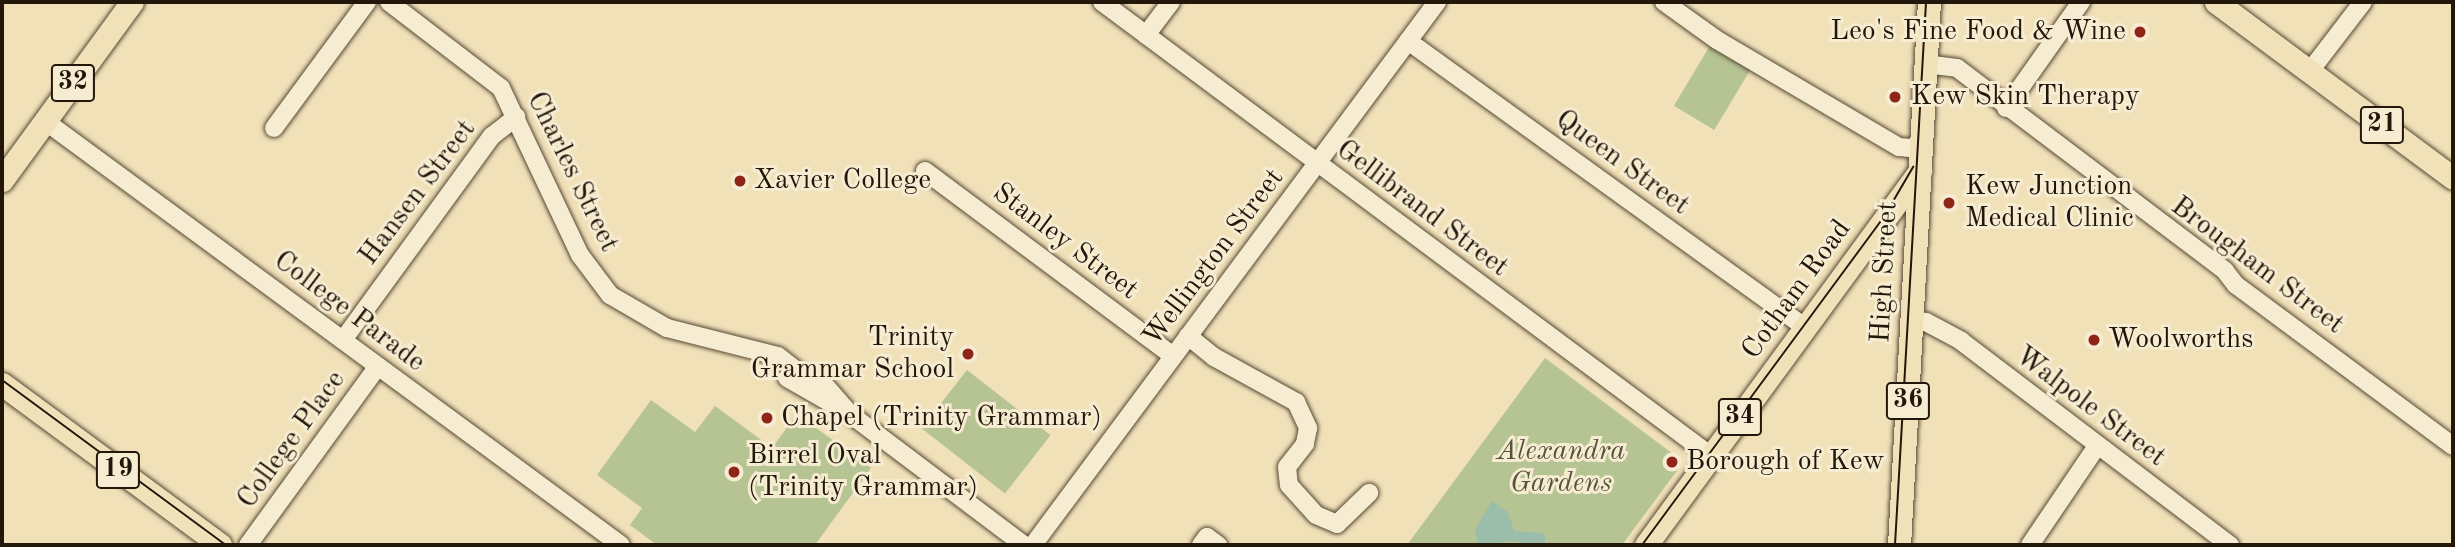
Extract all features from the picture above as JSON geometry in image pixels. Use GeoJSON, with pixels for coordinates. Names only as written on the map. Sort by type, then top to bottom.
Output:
{"type":"FeatureCollection","features":[{"type":"Feature","properties":{"kind":"main road","name":"32"},"geometry":{"type":"LineString","coordinates":[[6,167],[46,121],[132,2]]}},
{"type":"Feature","properties":{"kind":"main road","name":"High Street"},"geometry":{"type":"LineString","coordinates":[[1899,545],[1929,2]]}},
{"type":"Feature","properties":{"kind":"main road","name":"21"},"geometry":{"type":"LineString","coordinates":[[2216,2],[2453,178]]}},
{"type":"Feature","properties":{"kind":"main road","name":"Cotham Road"},"geometry":{"type":"LineString","coordinates":[[1646,545],[1806,328],[1920,160]]}},
{"type":"Feature","properties":{"kind":"main road","name":"19"},"geometry":{"type":"LineString","coordinates":[[2,384],[220,545]]}},
{"type":"Feature","properties":{"kind":"street"},"geometry":{"type":"LineString","coordinates":[[274,128],[367,2]]}},
{"type":"Feature","properties":{"kind":"street","name":"Charles Street"},"geometry":{"type":"LineString","coordinates":[[389,2],[494,79],[516,117],[580,255],[610,295],[667,328],[760,350],[795,384],[850,414],[1024,545]]}},
{"type":"Feature","properties":{"kind":"street","name":"Gellibrand Street"},"geometry":{"type":"LineString","coordinates":[[1102,2],[1711,456]]}},
{"type":"Feature","properties":{"kind":"street"},"geometry":{"type":"LineString","coordinates":[[1146,35],[1171,2]]}},
{"type":"Feature","properties":{"kind":"street","name":"Wellington Street"},"geometry":{"type":"LineString","coordinates":[[1033,545],[1437,2]]}},
{"type":"Feature","properties":{"kind":"street"},"geometry":{"type":"LineString","coordinates":[[1664,2],[1717,40],[1827,102],[1920,160]]}},
{"type":"Feature","properties":{"kind":"street"},"geometry":{"type":"LineString","coordinates":[[2006,108],[2081,2]]}},
{"type":"Feature","properties":{"kind":"street"},"geometry":{"type":"LineString","coordinates":[[2311,72],[2363,2]]}},
{"type":"Feature","properties":{"kind":"street","name":"Queen Street"},"geometry":{"type":"LineString","coordinates":[[1408,41],[1806,328]]}},
{"type":"Feature","properties":{"kind":"street","name":"Brougham Street"},"geometry":{"type":"LineString","coordinates":[[1925,64],[1953,66],[2453,446]]}},
{"type":"Feature","properties":{"kind":"street","name":"Hansen Street"},"geometry":{"type":"LineString","coordinates":[[343,340],[492,136],[516,117]]}},
{"type":"Feature","properties":{"kind":"street","name":"College Parade"},"geometry":{"type":"LineString","coordinates":[[46,121],[621,545]]}},
{"type":"Feature","properties":{"kind":"street","name":"Stanley Street"},"geometry":{"type":"LineString","coordinates":[[925,171],[1173,356]]}},
{"type":"Feature","properties":{"kind":"street","name":"Walpole Street"},"geometry":{"type":"LineString","coordinates":[[1913,321],[1930,323],[1961,341],[2230,545]]}},
{"type":"Feature","properties":{"kind":"street"},"geometry":{"type":"LineString","coordinates":[[1188,336],[1214,356],[1296,401],[1308,428],[1305,444],[1287,467],[1289,485],[1315,515],[1337,524],[1369,493]]}},
{"type":"Feature","properties":{"kind":"street","name":"College Place"},"geometry":{"type":"LineString","coordinates":[[248,545],[378,366]]}},
{"type":"Feature","properties":{"kind":"street"},"geometry":{"type":"LineString","coordinates":[[2030,545],[2097,446]]}},
{"type":"Feature","properties":{"kind":"street"},"geometry":{"type":"LineString","coordinates":[[1201,545],[1207,537],[1218,545]]}},
{"type":"Feature","properties":{"kind":"green space"},"geometry":{"type":"Polygon","coordinates":[[[1711,44],[1751,68],[1714,130],[1674,106],[1711,44]]]}},
{"type":"Feature","properties":{"kind":"green space","name":"Alexandra Gardens"},"geometry":{"type":"Polygon","coordinates":[[[1545,358],[1677,457],[1679,468],[1622,545],[1407,545],[1545,358]]]}},
{"type":"Feature","properties":{"kind":"green space"},"geometry":{"type":"Polygon","coordinates":[[[967,370],[1051,435],[1005,494],[921,428],[967,370]]]}},
{"type":"Feature","properties":{"kind":"green space","name":"Birrel Oval (Trinity Grammar)"},"geometry":{"type":"Polygon","coordinates":[[[651,400],[695,432],[715,406],[772,448],[797,414],[871,468],[815,545],[657,545],[630,525],[642,508],[597,475],[651,400]]]}},
{"type":"Feature","properties":{"kind":"shaded area"},"geometry":{"type":"Polygon","coordinates":[[[1492,501],[1508,512],[1514,531],[1542,533],[1546,536],[1544,545],[1510,541],[1478,545],[1475,529],[1492,501]]]}},
{"type":"Feature","properties":{"kind":"tram line"},"geometry":{"type":"LineString","coordinates":[[1895,545],[1926,2]]}},
{"type":"Feature","properties":{"kind":"tram line"},"geometry":{"type":"LineString","coordinates":[[1642,545],[1885,215],[1913,167]]}},
{"type":"Feature","properties":{"kind":"tram line"},"geometry":{"type":"LineString","coordinates":[[2,380],[226,545]]}},
{"type":"Feature","properties":{"kind":"place","name":"Leo's Fine Food & Wine"},"geometry":{"type":"Point","coordinates":[2140,32]}},
{"type":"Feature","properties":{"kind":"place","name":"Kew Skin Therapy"},"geometry":{"type":"Point","coordinates":[1895,97]}},
{"type":"Feature","properties":{"kind":"place","name":"Xavier College"},"geometry":{"type":"Point","coordinates":[740,181]}},
{"type":"Feature","properties":{"kind":"place","name":"Kew Junction Medical Clinic"},"geometry":{"type":"Point","coordinates":[1949,203]}},
{"type":"Feature","properties":{"kind":"place","name":"Woolworths"},"geometry":{"type":"Point","coordinates":[2094,340]}},
{"type":"Feature","properties":{"kind":"place","name":"Trinity Grammar School"},"geometry":{"type":"Point","coordinates":[968,354]}},
{"type":"Feature","properties":{"kind":"place","name":"Chapel (Trinity Grammar)"},"geometry":{"type":"Point","coordinates":[767,418]}},
{"type":"Feature","properties":{"kind":"place","name":"Borough of Kew"},"geometry":{"type":"Point","coordinates":[1672,462]}},
{"type":"Feature","properties":{"kind":"place","name":"Birrel Oval (Trinity Grammar)"},"geometry":{"type":"Point","coordinates":[734,472]}}]}
